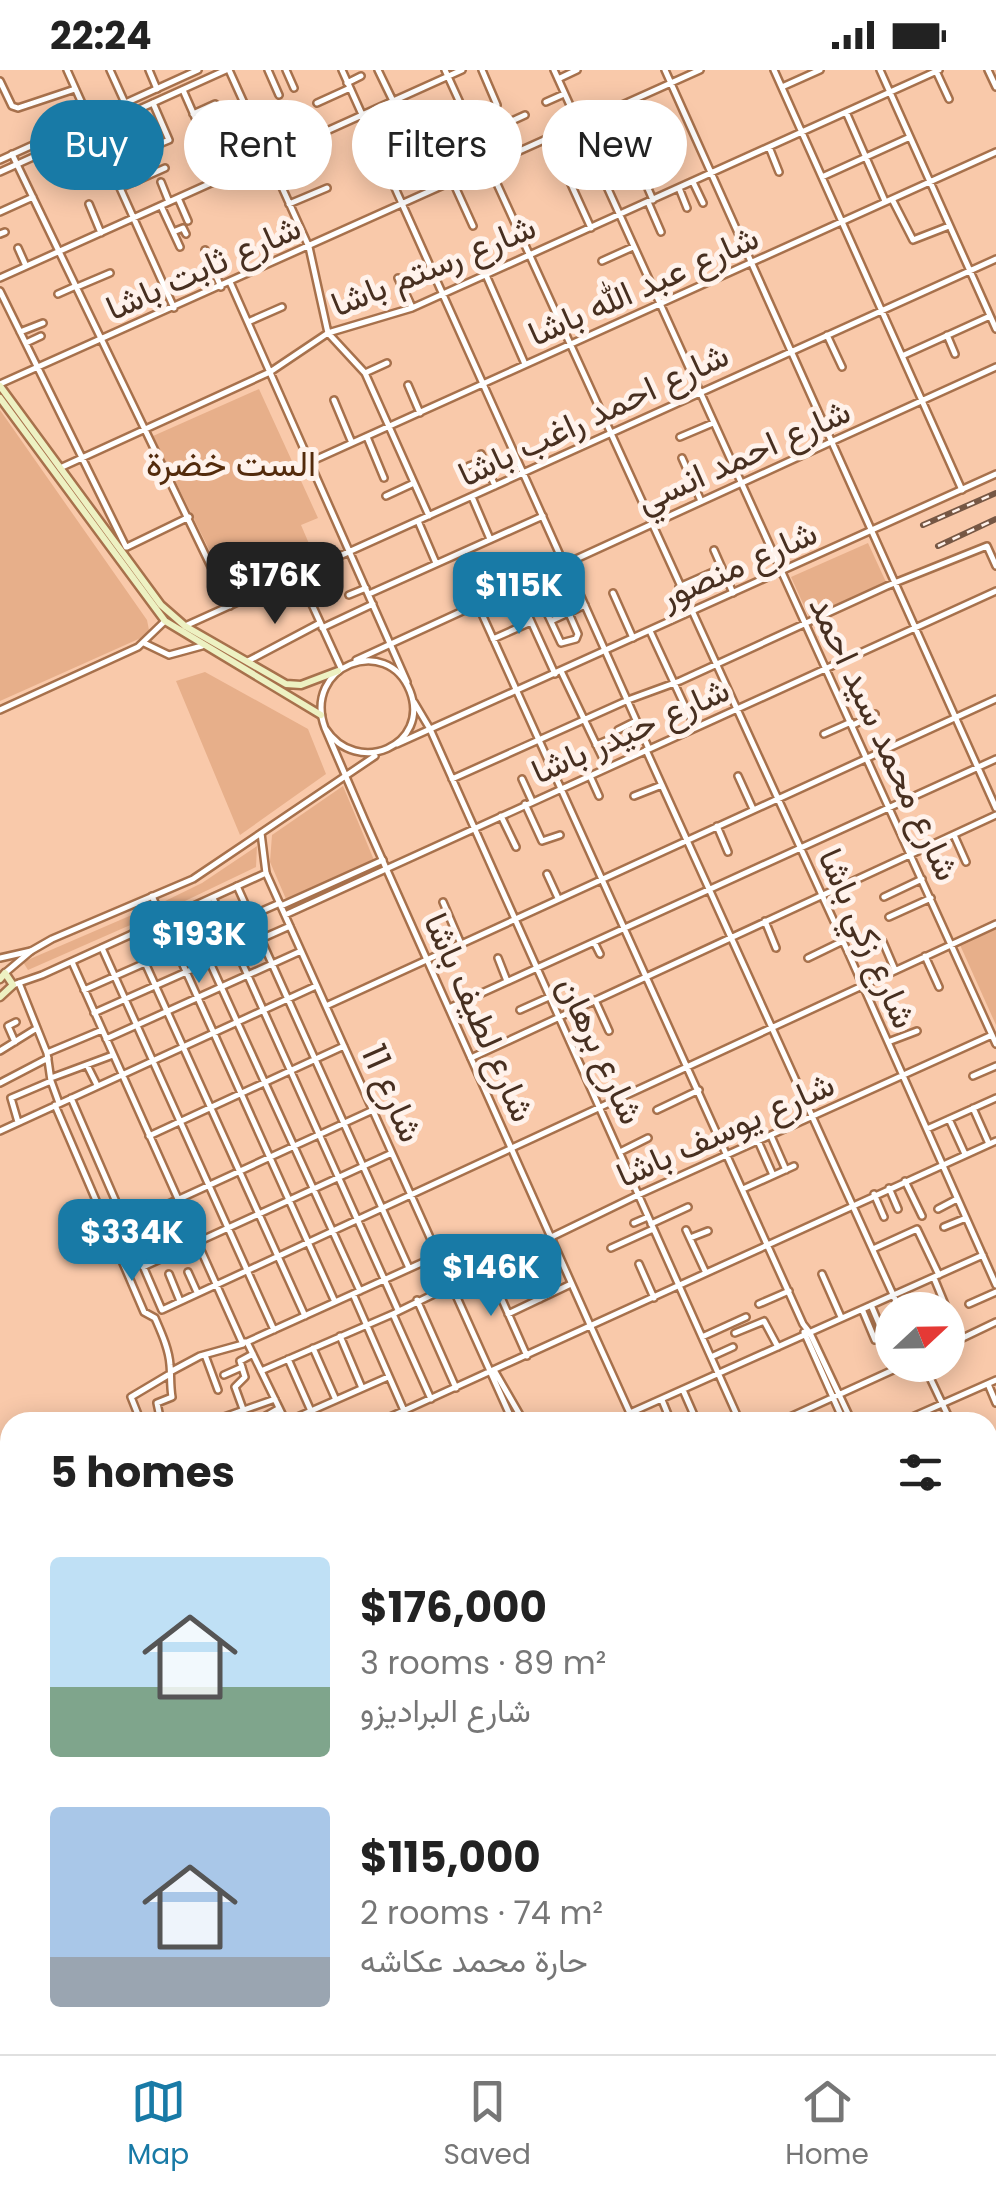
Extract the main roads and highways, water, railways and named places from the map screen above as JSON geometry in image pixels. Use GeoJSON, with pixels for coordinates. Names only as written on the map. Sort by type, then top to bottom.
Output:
{"type":"FeatureCollection","features":[{"type":"Feature","properties":{"kind":"main road"},"geometry":{"type":"LineString","coordinates":[[0,385],[123,548],[154,597],[185,626],[279,681],[293,685],[339,670]]}},
{"type":"Feature","properties":{"kind":"main road"},"geometry":{"type":"LineString","coordinates":[[0,398],[165,622],[320,715]]}},
{"type":"Feature","properties":{"kind":"main road"},"geometry":{"type":"LineString","coordinates":[[0,997],[16,984],[1,975]]}},
{"type":"Feature","properties":{"kind":"railway"},"geometry":{"type":"LineString","coordinates":[[923,525],[996,493]]}},
{"type":"Feature","properties":{"kind":"railway"},"geometry":{"type":"LineString","coordinates":[[938,546],[996,519]]}},
{"type":"Feature","properties":{"kind":"park label","name":"الست خضرة"},"geometry":{"type":"Point","coordinates":[231,463]}}]}
